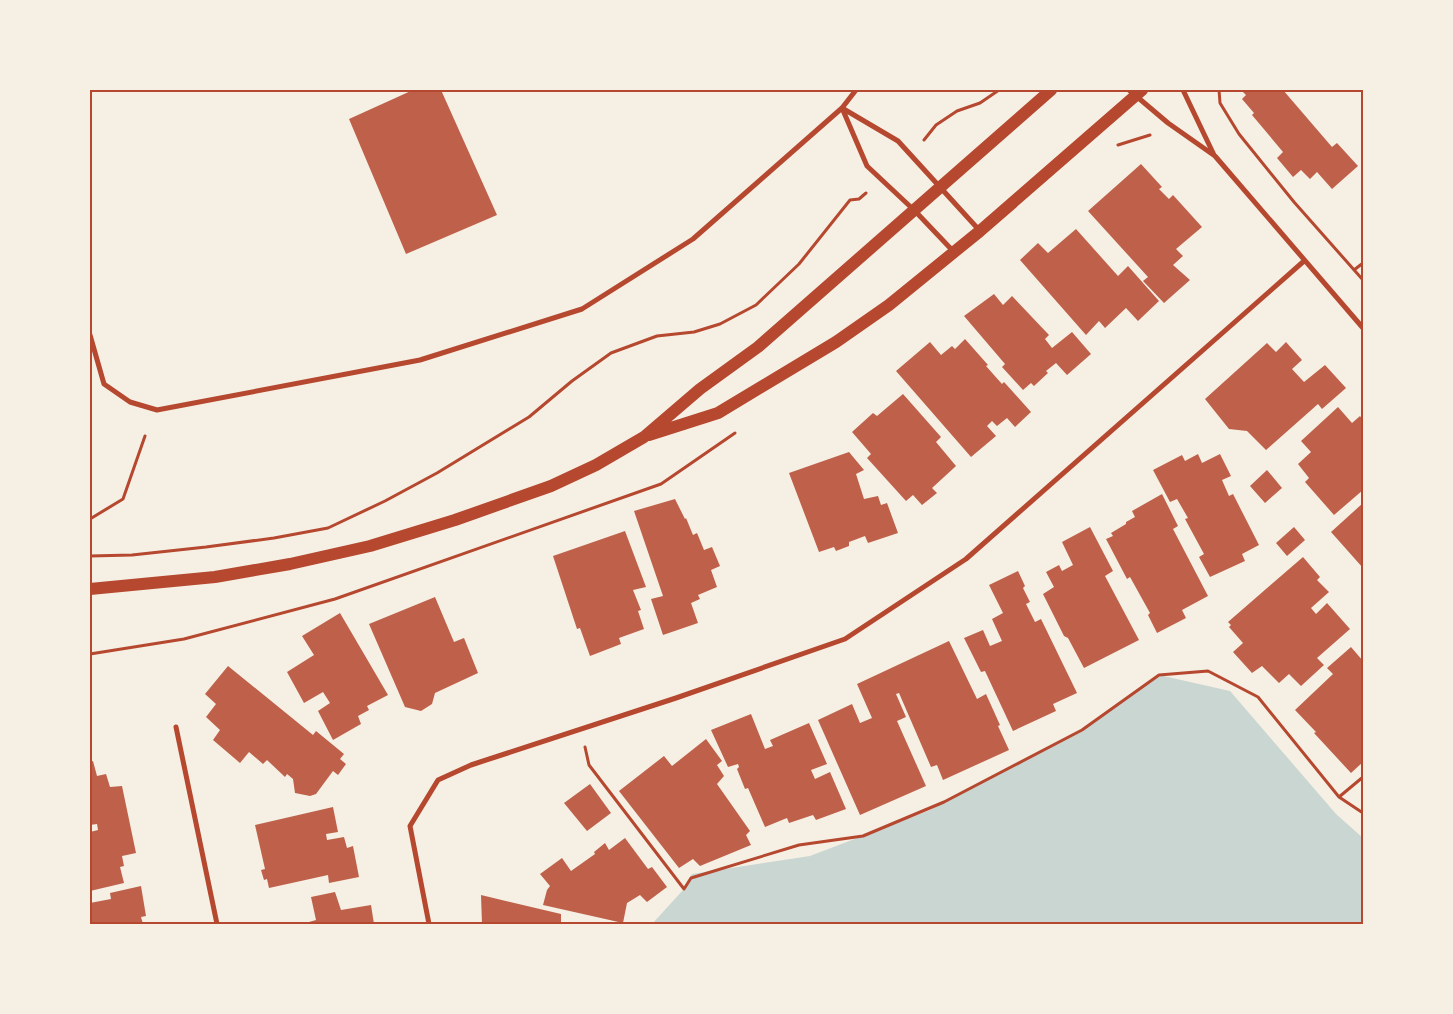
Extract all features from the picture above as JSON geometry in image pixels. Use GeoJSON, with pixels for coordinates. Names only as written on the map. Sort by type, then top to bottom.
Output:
{"type":"FeatureCollection","features":[{"type":"Feature","properties":{"kind":"main road"},"geometry":{"type":"LineString","coordinates":[[90,589],[215,577],[290,564],[370,546],[455,520],[551,486],[596,465],[644,437],[700,389],[758,347],[854,261],[915,211],[1052,90]]}},
{"type":"Feature","properties":{"kind":"main road"},"geometry":{"type":"LineString","coordinates":[[644,437],[718,414],[836,342],[889,305],[980,231],[1135,92]]}},
{"type":"Feature","properties":{"kind":"street"},"geometry":{"type":"LineString","coordinates":[[90,335],[104,384],[130,402],[157,410],[420,360],[582,310],[693,239],[842,108],[856,90]]}},
{"type":"Feature","properties":{"kind":"street"},"geometry":{"type":"LineString","coordinates":[[1183,90],[1215,156],[1363,328]]}},
{"type":"Feature","properties":{"kind":"street"},"geometry":{"type":"LineString","coordinates":[[1135,92],[1168,123],[1215,156]]}},
{"type":"Feature","properties":{"kind":"street"},"geometry":{"type":"LineString","coordinates":[[842,108],[898,141],[980,231]]}},
{"type":"Feature","properties":{"kind":"street"},"geometry":{"type":"LineString","coordinates":[[842,108],[867,166],[915,211],[954,252]]}},
{"type":"Feature","properties":{"kind":"street"},"geometry":{"type":"LineString","coordinates":[[429,924],[410,826],[438,780],[471,765],[676,698],[845,639],[966,559],[1304,261]]}},
{"type":"Feature","properties":{"kind":"street"},"geometry":{"type":"LineString","coordinates":[[176,727],[217,924]]}},
{"type":"Feature","properties":{"kind":"path"},"geometry":{"type":"LineString","coordinates":[[909,154],[930,134],[936,125],[957,111],[980,103],[999,90]]}},
{"type":"Feature","properties":{"kind":"path"},"geometry":{"type":"LineString","coordinates":[[1220,90],[1220,103],[1239,134],[1294,202],[1363,280]]}},
{"type":"Feature","properties":{"kind":"path"},"geometry":{"type":"LineString","coordinates":[[90,556],[132,555],[274,538],[328,528],[437,473],[529,417],[612,353],[657,336],[694,332],[720,324],[756,304],[799,264],[850,200],[859,199],[882,181]]}},
{"type":"Feature","properties":{"kind":"path"},"geometry":{"type":"LineString","coordinates":[[1354,270],[1363,263]]}},
{"type":"Feature","properties":{"kind":"path"},"geometry":{"type":"LineString","coordinates":[[90,519],[123,499],[145,436]]}},
{"type":"Feature","properties":{"kind":"path"},"geometry":{"type":"LineString","coordinates":[[580,729],[590,765],[684,888],[691,878],[799,845],[863,836],[944,802],[1082,730],[1159,675],[1208,671],[1258,697],[1339,797],[1363,813]]}},
{"type":"Feature","properties":{"kind":"path"},"geometry":{"type":"LineString","coordinates":[[1339,797],[1363,777]]}},
{"type":"Feature","properties":{"kind":"shaded area"},"geometry":{"type":"Polygon","coordinates":[[[1159,675],[1230,691],[1336,814],[1363,838],[1363,924],[652,924],[684,889],[692,874],[810,856],[928,811],[1082,730],[1159,675]]]}},
{"type":"Feature","properties":{"kind":"building"},"geometry":{"type":"Polygon","coordinates":[[[413,90],[441,90],[497,215],[406,254],[349,119],[413,90]]]}},
{"type":"Feature","properties":{"kind":"building"},"geometry":{"type":"Polygon","coordinates":[[[1241,90],[1283,90],[1332,147],[1337,143],[1358,166],[1332,189],[1317,172],[1310,179],[1301,170],[1293,177],[1277,158],[1283,152],[1252,115],[1254,113],[1242,99],[1246,95],[1241,90]]]}},
{"type":"Feature","properties":{"kind":"building"},"geometry":{"type":"Polygon","coordinates":[[[1141,164],[1162,187],[1159,189],[1169,199],[1173,195],[1202,227],[1176,249],[1183,256],[1173,265],[1190,280],[1164,303],[1143,281],[1148,277],[1088,211],[1141,164]]]}},
{"type":"Feature","properties":{"kind":"building"},"geometry":{"type":"Polygon","coordinates":[[[1076,229],[1118,276],[1128,266],[1159,301],[1138,321],[1126,308],[1105,328],[1099,321],[1086,335],[1020,260],[1038,243],[1048,253],[1076,229]]]}},
{"type":"Feature","properties":{"kind":"building"},"geometry":{"type":"Polygon","coordinates":[[[994,294],[1003,305],[1012,296],[1049,335],[1045,339],[1052,348],[1072,332],[1091,354],[1067,375],[1056,363],[1046,371],[1048,373],[1034,386],[1031,383],[1023,390],[1002,367],[1005,364],[964,316],[994,294]]]}},
{"type":"Feature","properties":{"kind":"building"},"geometry":{"type":"Polygon","coordinates":[[[965,339],[1002,384],[1004,382],[1031,412],[1015,427],[1007,418],[997,426],[992,421],[987,426],[996,436],[971,457],[896,371],[930,342],[941,355],[952,346],[955,349],[965,339]]]}},
{"type":"Feature","properties":{"kind":"building"},"geometry":{"type":"Polygon","coordinates":[[[1286,342],[1302,360],[1292,369],[1304,382],[1325,365],[1346,388],[1322,409],[1318,404],[1266,450],[1247,431],[1229,429],[1205,399],[1267,343],[1276,352],[1286,342]]]}},
{"type":"Feature","properties":{"kind":"building"},"geometry":{"type":"Polygon","coordinates":[[[903,394],[941,437],[936,442],[956,466],[932,488],[937,493],[922,505],[913,495],[906,501],[867,458],[871,454],[852,432],[873,413],[877,416],[903,394]]]}},
{"type":"Feature","properties":{"kind":"building"},"geometry":{"type":"Polygon","coordinates":[[[1338,407],[1352,423],[1360,416],[1363,420],[1363,490],[1334,515],[1305,482],[1309,478],[1298,464],[1311,452],[1301,441],[1338,407]]]}},
{"type":"Feature","properties":{"kind":"building"},"geometry":{"type":"Polygon","coordinates":[[[849,452],[864,470],[856,474],[864,499],[878,496],[881,505],[887,503],[898,533],[868,543],[865,536],[849,542],[849,546],[836,551],[834,547],[819,552],[789,473],[849,452]]]}},
{"type":"Feature","properties":{"kind":"building"},"geometry":{"type":"Polygon","coordinates":[[[1198,454],[1202,463],[1220,454],[1231,476],[1222,480],[1229,496],[1233,494],[1259,545],[1242,554],[1245,561],[1210,577],[1199,557],[1204,554],[1185,519],[1188,518],[1177,499],[1170,502],[1153,470],[1182,455],[1185,461],[1198,454]]]}},
{"type":"Feature","properties":{"kind":"building"},"geometry":{"type":"Polygon","coordinates":[[[1267,470],[1282,488],[1265,503],[1250,486],[1267,470]]]}},
{"type":"Feature","properties":{"kind":"building"},"geometry":{"type":"Polygon","coordinates":[[[1162,494],[1178,526],[1173,529],[1208,596],[1182,610],[1186,618],[1157,633],[1148,615],[1150,613],[1130,577],[1127,579],[1106,539],[1113,536],[1111,533],[1135,517],[1132,511],[1162,494]]]}},
{"type":"Feature","properties":{"kind":"building"},"geometry":{"type":"Polygon","coordinates":[[[675,499],[693,535],[697,533],[704,550],[712,547],[720,566],[711,570],[717,587],[698,595],[700,599],[691,603],[698,623],[663,635],[651,599],[663,596],[634,511],[675,499]]]}},
{"type":"Feature","properties":{"kind":"building"},"geometry":{"type":"Polygon","coordinates":[[[1363,503],[1363,568],[1331,532],[1363,503]]]}},
{"type":"Feature","properties":{"kind":"building"},"geometry":{"type":"Polygon","coordinates":[[[1090,527],[1113,571],[1105,576],[1139,640],[1084,668],[1068,638],[1064,636],[1043,594],[1054,587],[1046,572],[1059,565],[1062,571],[1073,565],[1062,542],[1090,527]]]}},
{"type":"Feature","properties":{"kind":"building"},"geometry":{"type":"Polygon","coordinates":[[[1294,527],[1305,540],[1287,556],[1276,543],[1294,527]]]}},
{"type":"Feature","properties":{"kind":"building"},"geometry":{"type":"Polygon","coordinates":[[[625,531],[646,587],[633,590],[641,610],[638,611],[644,629],[619,638],[621,644],[590,656],[580,628],[577,629],[553,556],[625,531]]]}},
{"type":"Feature","properties":{"kind":"building"},"geometry":{"type":"Polygon","coordinates":[[[1303,557],[1320,577],[1317,580],[1329,592],[1311,608],[1316,614],[1327,603],[1350,629],[1317,658],[1324,665],[1301,686],[1289,674],[1279,683],[1262,666],[1252,673],[1233,652],[1243,643],[1229,627],[1231,625],[1228,622],[1303,557]]]}},
{"type":"Feature","properties":{"kind":"building"},"geometry":{"type":"Polygon","coordinates":[[[1018,571],[1030,602],[1026,604],[1035,622],[1041,619],[1077,693],[1053,704],[1056,711],[1013,731],[985,671],[981,672],[964,638],[983,630],[990,646],[1002,641],[992,619],[1003,613],[989,585],[1018,571]]]}},
{"type":"Feature","properties":{"kind":"building"},"geometry":{"type":"Polygon","coordinates":[[[435,597],[454,642],[464,638],[478,673],[435,693],[432,704],[421,711],[405,707],[369,624],[435,597]]]}},
{"type":"Feature","properties":{"kind":"building"},"geometry":{"type":"Polygon","coordinates":[[[340,613],[388,695],[367,706],[369,710],[358,716],[361,724],[333,740],[318,711],[330,703],[323,692],[304,703],[287,672],[314,655],[302,636],[340,613]]]}},
{"type":"Feature","properties":{"kind":"building"},"geometry":{"type":"Polygon","coordinates":[[[949,641],[977,699],[986,694],[1009,750],[943,780],[937,765],[931,767],[899,693],[896,694],[906,717],[897,721],[926,786],[860,815],[818,720],[852,704],[860,723],[872,718],[857,684],[949,641]]]}},
{"type":"Feature","properties":{"kind":"building"},"geometry":{"type":"Polygon","coordinates":[[[1351,647],[1363,661],[1363,762],[1351,773],[1295,710],[1333,674],[1327,668],[1351,647]]]}},
{"type":"Feature","properties":{"kind":"building"},"geometry":{"type":"Polygon","coordinates":[[[228,666],[313,735],[316,731],[344,754],[340,759],[346,764],[338,775],[333,771],[316,794],[310,796],[295,793],[293,779],[287,774],[285,777],[267,760],[263,764],[249,752],[240,763],[213,740],[220,730],[206,717],[216,704],[205,694],[228,666]]]}},
{"type":"Feature","properties":{"kind":"building"},"geometry":{"type":"Polygon","coordinates":[[[751,714],[765,749],[773,746],[770,740],[809,723],[827,764],[811,770],[815,779],[830,772],[846,809],[816,820],[813,815],[789,823],[787,818],[765,827],[748,788],[745,789],[737,769],[739,767],[738,764],[728,767],[711,730],[751,714]]]}},
{"type":"Feature","properties":{"kind":"building"},"geometry":{"type":"Polygon","coordinates":[[[706,739],[722,761],[717,765],[724,776],[717,784],[750,831],[746,835],[751,845],[700,866],[693,859],[679,868],[619,791],[664,756],[672,766],[706,739]]]}},
{"type":"Feature","properties":{"kind":"building"},"geometry":{"type":"Polygon","coordinates":[[[93,761],[97,776],[106,774],[110,787],[122,786],[136,853],[122,856],[124,866],[120,867],[124,883],[90,891],[90,832],[98,830],[97,824],[90,825],[90,762],[93,761]]]}},
{"type":"Feature","properties":{"kind":"building"},"geometry":{"type":"Polygon","coordinates":[[[590,784],[611,813],[587,831],[564,803],[590,784]]]}},
{"type":"Feature","properties":{"kind":"building"},"geometry":{"type":"Polygon","coordinates":[[[333,807],[338,832],[326,834],[327,840],[344,837],[347,848],[353,846],[359,877],[329,883],[328,875],[269,888],[267,879],[264,880],[261,870],[265,869],[255,825],[333,807]]]}},
{"type":"Feature","properties":{"kind":"building"},"geometry":{"type":"Polygon","coordinates":[[[625,838],[648,869],[652,867],[667,887],[647,902],[640,895],[627,903],[623,923],[543,905],[550,886],[540,874],[562,858],[571,871],[595,854],[594,852],[605,843],[609,850],[625,838]]]}},
{"type":"Feature","properties":{"kind":"building"},"geometry":{"type":"Polygon","coordinates":[[[141,886],[146,916],[141,917],[143,924],[90,924],[90,903],[111,899],[110,893],[141,886]]]}},
{"type":"Feature","properties":{"kind":"building"},"geometry":{"type":"Polygon","coordinates":[[[335,892],[341,910],[371,905],[374,924],[302,924],[316,920],[311,897],[335,892]]]}},
{"type":"Feature","properties":{"kind":"building"},"geometry":{"type":"Polygon","coordinates":[[[481,895],[561,914],[561,924],[482,924],[481,895]]]}}]}
